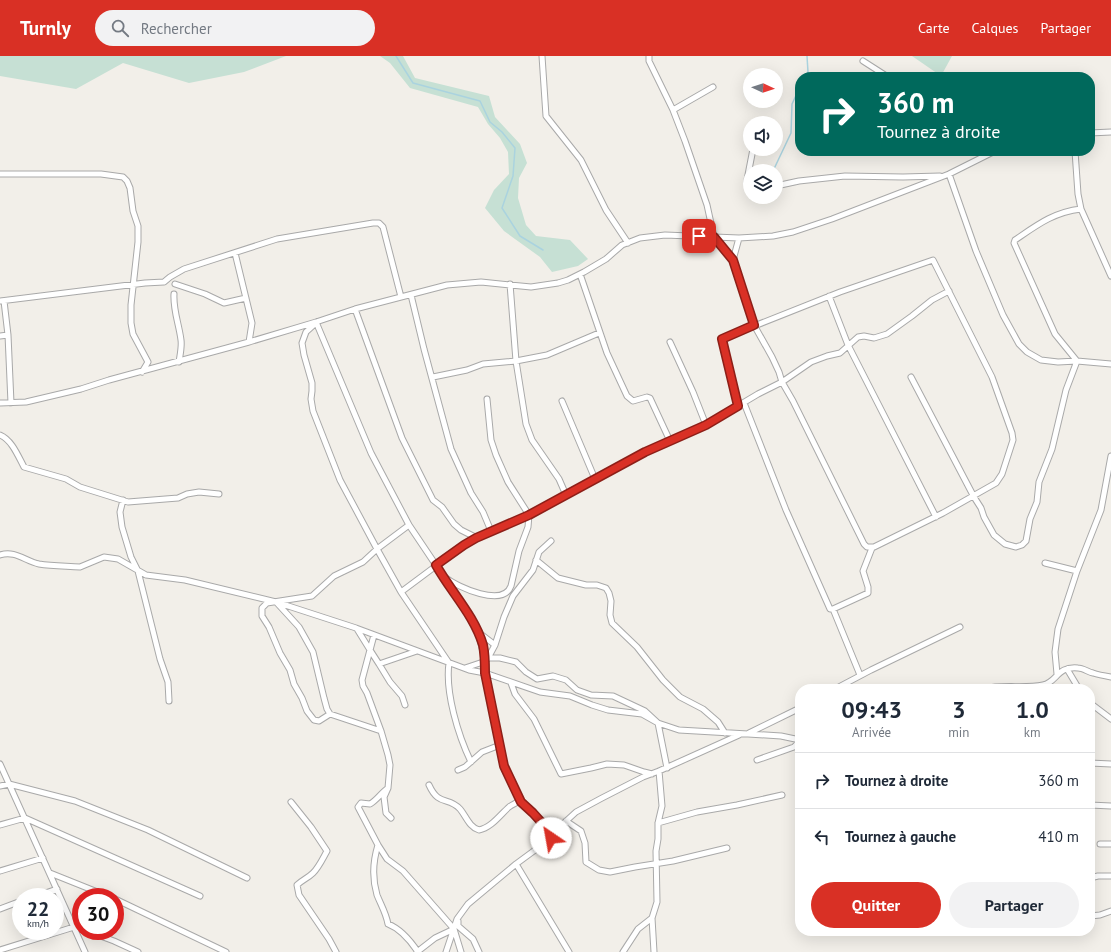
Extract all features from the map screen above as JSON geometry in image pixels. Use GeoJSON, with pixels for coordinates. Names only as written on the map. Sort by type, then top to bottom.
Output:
{"type":"FeatureCollection","features":[{"type":"Feature","properties":{"kind":"street"},"geometry":{"type":"LineString","coordinates":[[542,56],[546,116],[581,160],[606,210],[628,243]]}},
{"type":"Feature","properties":{"kind":"street"},"geometry":{"type":"LineString","coordinates":[[649,56],[649,61],[673,110],[688,148],[702,189],[714,237],[733,260],[754,325],[772,358],[782,382],[793,401],[864,544],[867,547],[872,548],[974,497],[1000,480],[1013,440],[1012,433],[992,377],[933,260],[829,296],[754,325],[722,339],[738,406]]}},
{"type":"Feature","properties":{"kind":"street"},"geometry":{"type":"LineString","coordinates":[[863,61],[880,72]]}},
{"type":"Feature","properties":{"kind":"street"},"geometry":{"type":"LineString","coordinates":[[673,110],[713,87]]}},
{"type":"Feature","properties":{"kind":"street"},"geometry":{"type":"LineString","coordinates":[[1095,133],[1111,132]]}},
{"type":"Feature","properties":{"kind":"street"},"geometry":{"type":"LineString","coordinates":[[0,403],[26,402],[46,398],[249,342],[355,309],[447,285],[464,283],[498,283],[545,286],[568,280],[580,274],[598,264],[622,245],[640,238],[665,235],[739,238],[773,236],[793,232],[832,220],[949,174],[985,156]]}},
{"type":"Feature","properties":{"kind":"street"},"geometry":{"type":"LineString","coordinates":[[1075,156],[1078,194],[1082,209],[1111,276]]}},
{"type":"Feature","properties":{"kind":"street"},"geometry":{"type":"LineString","coordinates":[[0,174],[101,174],[123,177],[127,181],[130,188],[138,226],[138,242],[131,305],[133,334],[148,362],[142,372]]}},
{"type":"Feature","properties":{"kind":"street"},"geometry":{"type":"LineString","coordinates":[[949,174],[976,251],[1003,315],[1019,344],[1027,352],[1041,360],[1111,364]]}},
{"type":"Feature","properties":{"kind":"street"},"geometry":{"type":"LineString","coordinates":[[783,184],[799,181],[845,176],[943,176]]}},
{"type":"Feature","properties":{"kind":"street"},"geometry":{"type":"LineString","coordinates":[[1077,361],[1055,334],[1014,243],[1015,240],[1049,218],[1064,212],[1082,209]]}},
{"type":"Feature","properties":{"kind":"street"},"geometry":{"type":"LineString","coordinates":[[11,403],[8,335],[2,301],[133,284],[164,282],[184,269],[277,240],[343,227],[373,223],[379,223],[383,227],[401,297]]}},
{"type":"Feature","properties":{"kind":"street"},"geometry":{"type":"LineString","coordinates":[[733,260],[739,238]]}},
{"type":"Feature","properties":{"kind":"street"},"geometry":{"type":"LineString","coordinates":[[236,253],[252,325],[249,342]]}},
{"type":"Feature","properties":{"kind":"street"},"geometry":{"type":"LineString","coordinates":[[580,274],[606,353],[627,396],[633,401],[650,398],[670,441]]}},
{"type":"Feature","properties":{"kind":"street"},"geometry":{"type":"LineString","coordinates":[[175,284],[205,294],[224,303],[246,298]]}},
{"type":"Feature","properties":{"kind":"street"},"geometry":{"type":"LineString","coordinates":[[510,284],[516,361],[523,411],[529,433],[558,478],[566,495]]}},
{"type":"Feature","properties":{"kind":"street"},"geometry":{"type":"LineString","coordinates":[[401,592],[436,565],[476,538],[529,515],[595,479],[670,441],[706,425],[758,394],[782,382],[811,362],[840,353],[861,336],[874,338],[887,334],[932,300],[949,291]]}},
{"type":"Feature","properties":{"kind":"street"},"geometry":{"type":"LineString","coordinates":[[174,294],[173,302],[181,340],[179,362]]}},
{"type":"Feature","properties":{"kind":"street"},"geometry":{"type":"LineString","coordinates":[[411,294],[424,349],[453,454],[491,531]]}},
{"type":"Feature","properties":{"kind":"street"},"geometry":{"type":"LineString","coordinates":[[829,296],[848,345],[936,517]]}},
{"type":"Feature","properties":{"kind":"street"},"geometry":{"type":"LineString","coordinates":[[355,309],[396,423],[409,454],[424,483],[433,500],[445,510],[454,524],[465,533],[476,538]]}},
{"type":"Feature","properties":{"kind":"street"},"geometry":{"type":"LineString","coordinates":[[316,322],[364,439],[409,525],[478,632],[487,660]]}},
{"type":"Feature","properties":{"kind":"street"},"geometry":{"type":"LineString","coordinates":[[316,322],[306,332],[302,343],[312,383],[312,411],[340,480],[377,549],[401,592],[449,663],[447,674],[452,704],[460,737],[471,762]]}},
{"type":"Feature","properties":{"kind":"street"},"geometry":{"type":"LineString","coordinates":[[432,377],[466,370],[482,364],[516,361],[547,355],[599,333]]}},
{"type":"Feature","properties":{"kind":"street"},"geometry":{"type":"LineString","coordinates":[[0,336],[8,335]]}},
{"type":"Feature","properties":{"kind":"street"},"geometry":{"type":"LineString","coordinates":[[670,342],[693,392],[706,425]]}},
{"type":"Feature","properties":{"kind":"street"},"geometry":{"type":"LineString","coordinates":[[911,377],[994,535],[1005,544],[1016,547],[1022,545],[1026,541],[1030,519],[1037,502],[1039,482],[1052,449],[1066,390],[1077,361]]}},
{"type":"Feature","properties":{"kind":"street"},"geometry":{"type":"LineString","coordinates":[[441,575],[459,587],[477,593],[495,595],[510,589],[519,551],[528,527],[529,515],[508,482],[491,440],[487,399]]}},
{"type":"Feature","properties":{"kind":"street"},"geometry":{"type":"LineString","coordinates":[[562,401],[595,479]]}},
{"type":"Feature","properties":{"kind":"street"},"geometry":{"type":"LineString","coordinates":[[744,403],[786,510],[828,607],[833,609],[860,675]]}},
{"type":"Feature","properties":{"kind":"street"},"geometry":{"type":"LineString","coordinates":[[0,435],[5,437],[15,450],[24,467],[66,479],[80,487],[128,502],[178,498],[199,492],[219,494]]}},
{"type":"Feature","properties":{"kind":"street"},"geometry":{"type":"LineString","coordinates":[[1057,674],[1055,652],[1057,635],[1077,571],[1100,510],[1111,456]]}},
{"type":"Feature","properties":{"kind":"street"},"geometry":{"type":"LineString","coordinates":[[123,500],[120,512],[122,527],[131,557],[138,571],[160,659],[168,682],[170,702]]}},
{"type":"Feature","properties":{"kind":"street"},"geometry":{"type":"LineString","coordinates":[[330,714],[319,722],[314,720],[306,711],[302,698],[294,684],[290,670],[280,653],[269,626],[262,616],[262,608],[267,603],[312,596],[334,576],[363,562],[377,549],[409,525]]}},
{"type":"Feature","properties":{"kind":"street"},"geometry":{"type":"LineString","coordinates":[[551,541],[539,552],[533,570],[513,596],[495,644],[487,660],[485,673],[504,767],[520,800],[552,834]]}},
{"type":"Feature","properties":{"kind":"street"},"geometry":{"type":"LineString","coordinates":[[833,609],[868,593],[868,587],[863,571],[872,548]]}},
{"type":"Feature","properties":{"kind":"street"},"geometry":{"type":"LineString","coordinates":[[0,554],[16,554],[38,563],[80,567],[84,567],[98,560],[111,557],[118,559],[146,575],[185,580],[276,602],[356,628],[449,663],[485,673],[511,683],[540,692],[570,696],[608,710],[642,714],[658,724],[679,730],[780,736],[795,739]]}},
{"type":"Feature","properties":{"kind":"street"},"geometry":{"type":"LineString","coordinates":[[536,560],[558,578],[606,588],[611,601],[610,615],[612,623],[636,647],[680,697],[703,709],[718,722],[725,733]]}},
{"type":"Feature","properties":{"kind":"street"},"geometry":{"type":"LineString","coordinates":[[1045,563],[1077,571]]}},
{"type":"Feature","properties":{"kind":"street"},"geometry":{"type":"LineString","coordinates":[[276,602],[299,627],[313,652],[327,709],[330,714],[381,731]]}},
{"type":"Feature","properties":{"kind":"street"},"geometry":{"type":"LineString","coordinates":[[844,684],[960,627]]}},
{"type":"Feature","properties":{"kind":"street"},"geometry":{"type":"LineString","coordinates":[[356,628],[390,682],[402,696],[405,705]]}},
{"type":"Feature","properties":{"kind":"street"},"geometry":{"type":"LineString","coordinates":[[478,632],[495,644]]}},
{"type":"Feature","properties":{"kind":"street"},"geometry":{"type":"LineString","coordinates":[[374,636],[362,680],[381,731],[390,765],[388,788],[384,797],[386,813],[391,818]]}},
{"type":"Feature","properties":{"kind":"street"},"geometry":{"type":"LineString","coordinates":[[379,664],[417,651]]}},
{"type":"Feature","properties":{"kind":"street"},"geometry":{"type":"LineString","coordinates":[[465,668],[487,660],[500,658],[516,662],[526,672],[537,679],[553,676],[566,680],[576,690],[591,695],[613,696],[645,711],[658,724],[667,768]]}},
{"type":"Feature","properties":{"kind":"street"},"geometry":{"type":"LineString","coordinates":[[1046,684],[1051,682],[1061,671],[1067,669],[1079,668],[1094,674],[1111,677]]}},
{"type":"Feature","properties":{"kind":"street"},"geometry":{"type":"LineString","coordinates":[[1067,669],[1076,684]]}},
{"type":"Feature","properties":{"kind":"street"},"geometry":{"type":"LineString","coordinates":[[511,683],[515,694],[534,719],[561,774],[607,764],[624,765],[653,774]]}},
{"type":"Feature","properties":{"kind":"street"},"geometry":{"type":"LineString","coordinates":[[1095,707],[1111,719]]}},
{"type":"Feature","properties":{"kind":"street"},"geometry":{"type":"LineString","coordinates":[[748,734],[795,710]]}},
{"type":"Feature","properties":{"kind":"street"},"geometry":{"type":"LineString","coordinates":[[446,952],[457,919],[468,904],[516,864],[550,839],[552,834],[560,826],[579,810],[739,734]]}},
{"type":"Feature","properties":{"kind":"street"},"geometry":{"type":"LineString","coordinates":[[458,770],[471,762],[482,752],[500,745]]}},
{"type":"Feature","properties":{"kind":"street"},"geometry":{"type":"LineString","coordinates":[[757,760],[795,746]]}},
{"type":"Feature","properties":{"kind":"street"},"geometry":{"type":"LineString","coordinates":[[1095,763],[1111,764]]}},
{"type":"Feature","properties":{"kind":"street"},"geometry":{"type":"LineString","coordinates":[[0,764],[57,888]]}},
{"type":"Feature","properties":{"kind":"street"},"geometry":{"type":"LineString","coordinates":[[654,952],[652,918],[657,902],[658,823],[662,806],[659,772]]}},
{"type":"Feature","properties":{"kind":"street"},"geometry":{"type":"LineString","coordinates":[[0,786],[9,784],[75,801],[148,830],[247,878]]}},
{"type":"Feature","properties":{"kind":"street"},"geometry":{"type":"LineString","coordinates":[[429,785],[436,797],[458,807],[472,827],[479,830],[494,822],[520,800]]}},
{"type":"Feature","properties":{"kind":"street"},"geometry":{"type":"LineString","coordinates":[[388,788],[377,800],[370,804],[361,803],[358,807],[387,859],[403,870],[454,929],[462,952]]}},
{"type":"Feature","properties":{"kind":"street"},"geometry":{"type":"LineString","coordinates":[[658,823],[697,812],[782,796]]}},
{"type":"Feature","properties":{"kind":"street"},"geometry":{"type":"LineString","coordinates":[[1095,805],[1111,806],[1111,800]]}},
{"type":"Feature","properties":{"kind":"street"},"geometry":{"type":"LineString","coordinates":[[291,802],[311,827],[327,851],[312,874],[297,885],[299,895],[329,939],[336,952]]}},
{"type":"Feature","properties":{"kind":"street"},"geometry":{"type":"LineString","coordinates":[[0,825],[25,818],[200,896]]}},
{"type":"Feature","properties":{"kind":"street"},"geometry":{"type":"LineString","coordinates":[[566,821],[581,831],[585,843],[586,862],[599,870],[610,872],[635,866],[657,864],[727,848]]}},
{"type":"Feature","properties":{"kind":"street"},"geometry":{"type":"LineString","coordinates":[[546,828],[560,826]]}},
{"type":"Feature","properties":{"kind":"street"},"geometry":{"type":"LineString","coordinates":[[1100,844],[1111,844]]}},
{"type":"Feature","properties":{"kind":"street"},"geometry":{"type":"LineString","coordinates":[[378,845],[374,858],[374,878],[378,896],[386,914],[388,924],[397,928],[410,941],[417,952],[435,938],[454,929]]}},
{"type":"Feature","properties":{"kind":"street"},"geometry":{"type":"LineString","coordinates":[[0,871],[43,858]]}},
{"type":"Feature","properties":{"kind":"street"},"geometry":{"type":"LineString","coordinates":[[516,864],[569,952]]}},
{"type":"Feature","properties":{"kind":"street"},"geometry":{"type":"LineString","coordinates":[[50,873],[88,888]]}},
{"type":"Feature","properties":{"kind":"street"},"geometry":{"type":"LineString","coordinates":[[1095,877],[1111,876]]}},
{"type":"Feature","properties":{"kind":"street"},"geometry":{"type":"LineString","coordinates":[[124,903],[226,952]]}},
{"type":"Feature","properties":{"kind":"street"},"geometry":{"type":"LineString","coordinates":[[0,909],[12,904]]}},
{"type":"Feature","properties":{"kind":"street"},"geometry":{"type":"LineString","coordinates":[[64,905],[72,923]]}},
{"type":"Feature","properties":{"kind":"street"},"geometry":{"type":"LineString","coordinates":[[1095,916],[1111,911]]}},
{"type":"Feature","properties":{"kind":"street"},"geometry":{"type":"LineString","coordinates":[[623,952],[638,929],[652,918]]}},
{"type":"Feature","properties":{"kind":"street"},"geometry":{"type":"LineString","coordinates":[[457,919],[458,926],[473,940],[479,952]]}},
{"type":"Feature","properties":{"kind":"street"},"geometry":{"type":"LineString","coordinates":[[0,950],[72,928]]}},
{"type":"Feature","properties":{"kind":"street"},"geometry":{"type":"LineString","coordinates":[[80,940],[85,952]]}},
{"type":"Feature","properties":{"kind":"street"},"geometry":{"type":"LineString","coordinates":[[114,940],[138,952]]}},
{"type":"Feature","properties":{"kind":"green space"},"geometry":{"type":"Polygon","coordinates":[[[0,56],[286,56],[244,72],[189,83],[123,63],[76,89],[0,76],[0,56]]]}},
{"type":"Feature","properties":{"kind":"green space"},"geometry":{"type":"Polygon","coordinates":[[[380,56],[403,56],[415,78],[489,96],[495,117],[520,144],[527,163],[519,178],[518,198],[526,225],[536,236],[570,240],[588,259],[578,266],[552,272],[540,257],[504,231],[485,208],[494,190],[509,174],[508,152],[500,138],[488,124],[478,107],[410,88],[390,63],[380,56]]]}},
{"type":"Feature","properties":{"kind":"green space"},"geometry":{"type":"Polygon","coordinates":[[[912,56],[952,56],[943,72],[935,72],[912,56]]]}},
{"type":"Feature","properties":{"kind":"waterway"},"geometry":{"type":"LineString","coordinates":[[396,56],[413,83],[480,101],[490,122],[502,132],[515,148],[513,176],[502,208],[520,236],[543,250]]}},
{"type":"Feature","properties":{"kind":"waterway"},"geometry":{"type":"LineString","coordinates":[[807,56],[808,72]]}},
{"type":"Feature","properties":{"kind":"waterway"},"geometry":{"type":"LineString","coordinates":[[776,164],[791,133],[792,104],[795,98]]}},
{"type":"Feature","properties":{"kind":"route"},"geometry":{"type":"LineString","coordinates":[[551,838],[552,834],[521,802],[509,778],[504,766],[485,673],[486,661],[483,646],[478,632],[436,565],[476,538],[529,515],[645,452],[706,425],[738,406],[722,339],[754,325],[733,260],[714,237],[699,236]]}}]}
